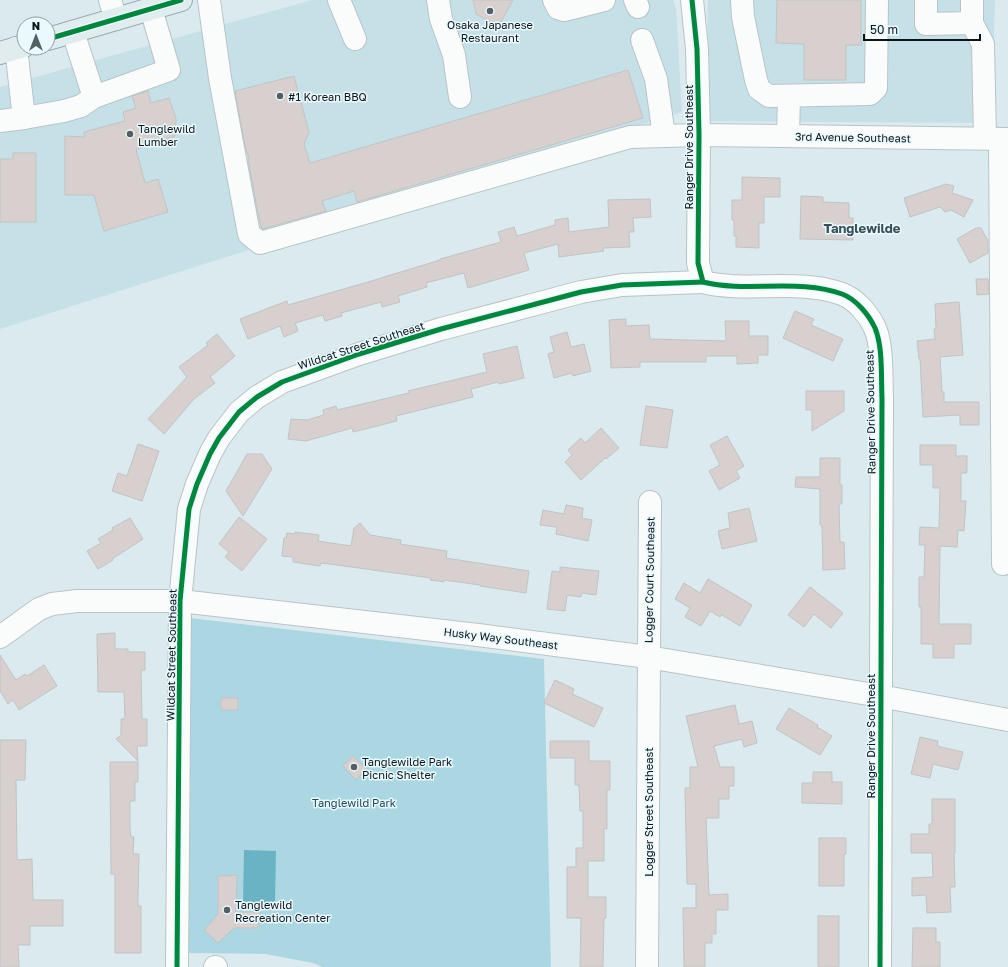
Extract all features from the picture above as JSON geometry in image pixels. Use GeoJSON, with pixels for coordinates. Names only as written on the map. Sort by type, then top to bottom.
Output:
{"type":"FeatureCollection","features":[{"type":"Feature","properties":{"kind":"main road"},"geometry":{"type":"LineString","coordinates":[[56,37],[73,32],[113,10],[151,9],[181,0]]}},
{"type":"Feature","properties":{"kind":"street","name":"3rd Avenue Southeast"},"geometry":{"type":"LineString","coordinates":[[209,0],[220,78],[249,234],[260,243],[630,137],[699,135],[998,138]]}},
{"type":"Feature","properties":{"kind":"street"},"geometry":{"type":"LineString","coordinates":[[339,0],[355,39]]}},
{"type":"Feature","properties":{"kind":"street"},"geometry":{"type":"LineString","coordinates":[[438,0],[441,19],[454,55],[460,97]]}},
{"type":"Feature","properties":{"kind":"street"},"geometry":{"type":"LineString","coordinates":[[562,12],[604,0]]}},
{"type":"Feature","properties":{"kind":"street","name":"Ranger Drive Southeast"},"geometry":{"type":"LineString","coordinates":[[692,0],[697,49],[699,135],[698,264],[703,282],[725,285],[803,287],[830,290],[843,294],[866,314],[875,328],[879,341],[882,398],[880,967]]}},
{"type":"Feature","properties":{"kind":"street"},"geometry":{"type":"LineString","coordinates":[[742,0],[743,17],[756,80],[759,89],[769,96],[870,94],[876,88],[877,0]]}},
{"type":"Feature","properties":{"kind":"street"},"geometry":{"type":"LineString","coordinates":[[926,0],[926,24],[972,23]]}},
{"type":"Feature","properties":{"kind":"street"},"geometry":{"type":"LineString","coordinates":[[972,0],[972,23],[983,44],[998,138],[1003,564]]}},
{"type":"Feature","properties":{"kind":"street"},"geometry":{"type":"LineString","coordinates":[[0,121],[64,111],[81,106],[94,97],[169,70],[151,9]]}},
{"type":"Feature","properties":{"kind":"street"},"geometry":{"type":"LineString","coordinates":[[73,32],[94,97]]}},
{"type":"Feature","properties":{"kind":"street"},"geometry":{"type":"LineString","coordinates":[[642,40],[656,79],[664,136]]}},
{"type":"Feature","properties":{"kind":"street"},"geometry":{"type":"LineString","coordinates":[[13,49],[24,118]]}},
{"type":"Feature","properties":{"kind":"street"},"geometry":{"type":"LineString","coordinates":[[788,136],[789,96]]}},
{"type":"Feature","properties":{"kind":"street","name":"Wildcat Street Southeast"},"geometry":{"type":"LineString","coordinates":[[177,967],[180,601],[189,509],[197,484],[210,454],[219,438],[239,412],[257,397],[282,382],[359,354],[505,311],[581,292],[622,285],[703,282]]}},
{"type":"Feature","properties":{"kind":"street","name":"Logger Court Southeast"},"geometry":{"type":"LineString","coordinates":[[648,657],[650,502]]}},
{"type":"Feature","properties":{"kind":"street","name":"Husky Way Southeast"},"geometry":{"type":"LineString","coordinates":[[0,637],[38,609],[52,604],[76,601],[180,601],[478,635],[648,657],[880,696],[1008,720]]}},
{"type":"Feature","properties":{"kind":"street","name":"Logger Street Southeast"},"geometry":{"type":"LineString","coordinates":[[648,657],[648,967]]}},
{"type":"Feature","properties":{"kind":"shaded area"},"geometry":{"type":"Polygon","coordinates":[[[312,0],[673,0],[676,9],[682,112],[0,329],[0,87],[312,0]]]}},
{"type":"Feature","properties":{"kind":"shaded area"},"geometry":{"type":"Polygon","coordinates":[[[708,0],[995,0],[991,123],[706,121],[708,0]]]}},
{"type":"Feature","properties":{"kind":"shaded area"},"geometry":{"type":"Polygon","coordinates":[[[244,850],[276,851],[275,903],[243,903],[244,850]]]}},
{"type":"Feature","properties":{"kind":"green space","name":"Tanglewild Park"},"geometry":{"type":"Polygon","coordinates":[[[190,618],[544,659],[551,967],[323,967],[313,963],[266,954],[188,953],[190,618]]]}},
{"type":"Feature","properties":{"kind":"building","name":"Osaka Japanese Restaurant"},"geometry":{"type":"Polygon","coordinates":[[[473,0],[513,0],[498,27],[476,14],[473,0]]]}},
{"type":"Feature","properties":{"kind":"building"},"geometry":{"type":"Polygon","coordinates":[[[777,0],[861,0],[861,45],[846,45],[846,80],[804,80],[804,44],[776,43],[777,0]]]}},
{"type":"Feature","properties":{"kind":"building"},"geometry":{"type":"Polygon","coordinates":[[[628,70],[643,118],[357,202],[354,191],[322,201],[326,211],[262,229],[235,91],[294,76],[309,132],[304,144],[310,163],[628,70]]]}},
{"type":"Feature","properties":{"kind":"building"},"geometry":{"type":"Polygon","coordinates":[[[148,91],[151,103],[169,98],[176,119],[175,136],[159,141],[159,143],[136,149],[145,183],[158,179],[168,212],[104,231],[94,195],[65,195],[65,136],[85,137],[84,132],[125,121],[123,112],[136,108],[132,96],[148,91]]]}},
{"type":"Feature","properties":{"kind":"building"},"geometry":{"type":"Polygon","coordinates":[[[13,153],[36,153],[36,222],[0,222],[0,159],[13,159],[13,153]]]}},
{"type":"Feature","properties":{"kind":"building"},"geometry":{"type":"Polygon","coordinates":[[[742,177],[780,178],[780,197],[764,197],[764,223],[759,223],[759,248],[736,247],[734,220],[732,220],[732,200],[742,200],[742,177]]]}},
{"type":"Feature","properties":{"kind":"building"},"geometry":{"type":"Polygon","coordinates":[[[946,184],[954,186],[952,193],[973,200],[964,217],[951,210],[945,212],[940,207],[910,217],[904,198],[946,184]]]}},
{"type":"Feature","properties":{"kind":"building"},"geometry":{"type":"Polygon","coordinates":[[[801,196],[823,197],[823,202],[849,203],[849,218],[853,218],[853,240],[800,239],[801,196]]]}},
{"type":"Feature","properties":{"kind":"building"},"geometry":{"type":"Polygon","coordinates":[[[650,199],[651,217],[633,218],[634,232],[629,232],[630,247],[603,248],[604,251],[559,257],[558,244],[524,253],[529,270],[468,288],[464,273],[426,283],[427,287],[398,296],[400,302],[382,307],[381,302],[341,313],[342,316],[325,321],[323,315],[295,323],[298,331],[284,337],[280,326],[248,339],[240,319],[287,301],[288,305],[501,242],[498,232],[514,227],[517,236],[555,225],[555,220],[568,218],[569,232],[609,227],[608,200],[650,199]]]}},
{"type":"Feature","properties":{"kind":"building"},"geometry":{"type":"Polygon","coordinates":[[[976,228],[981,228],[988,241],[988,253],[970,263],[957,239],[976,228]]]}},
{"type":"Feature","properties":{"kind":"building"},"geometry":{"type":"Polygon","coordinates":[[[976,279],[988,279],[989,294],[977,295],[976,279]]]}},
{"type":"Feature","properties":{"kind":"building"},"geometry":{"type":"Polygon","coordinates":[[[959,302],[963,355],[940,357],[942,392],[944,392],[944,402],[979,402],[979,425],[960,425],[960,415],[923,417],[920,359],[917,341],[935,339],[935,304],[959,302]]]}},
{"type":"Feature","properties":{"kind":"building"},"geometry":{"type":"Polygon","coordinates":[[[795,311],[814,319],[811,325],[843,339],[833,361],[783,338],[795,311]]]}},
{"type":"Feature","properties":{"kind":"building"},"geometry":{"type":"Polygon","coordinates":[[[626,319],[626,326],[649,325],[650,339],[726,341],[725,321],[749,321],[749,336],[768,336],[768,355],[758,355],[758,363],[737,364],[737,356],[706,356],[706,362],[640,362],[640,367],[611,368],[609,320],[626,319]]]}},
{"type":"Feature","properties":{"kind":"building"},"geometry":{"type":"Polygon","coordinates":[[[567,332],[571,347],[584,344],[591,371],[573,376],[572,373],[554,378],[548,354],[554,352],[550,337],[567,332]]]}},
{"type":"Feature","properties":{"kind":"building"},"geometry":{"type":"Polygon","coordinates":[[[217,334],[235,356],[210,377],[215,383],[194,399],[164,434],[148,419],[187,377],[179,367],[208,345],[206,343],[217,334]]]}},
{"type":"Feature","properties":{"kind":"building"},"geometry":{"type":"Polygon","coordinates":[[[517,346],[524,378],[499,384],[498,382],[471,389],[473,397],[396,416],[397,421],[353,432],[352,428],[306,441],[288,439],[291,419],[307,420],[324,415],[323,410],[336,406],[337,410],[409,393],[408,391],[487,372],[483,354],[517,346]]]}},
{"type":"Feature","properties":{"kind":"building"},"geometry":{"type":"Polygon","coordinates":[[[806,391],[844,391],[844,411],[812,431],[812,410],[806,410],[806,391]]]}},
{"type":"Feature","properties":{"kind":"building"},"geometry":{"type":"Polygon","coordinates":[[[646,406],[673,410],[667,448],[640,445],[646,406]]]}},
{"type":"Feature","properties":{"kind":"building"},"geometry":{"type":"Polygon","coordinates":[[[601,428],[619,448],[606,459],[605,458],[581,480],[565,462],[572,455],[568,450],[581,438],[585,443],[601,428]]]}},
{"type":"Feature","properties":{"kind":"building"},"geometry":{"type":"Polygon","coordinates":[[[727,436],[744,466],[736,471],[740,478],[719,490],[709,471],[720,465],[710,445],[727,436]]]}},
{"type":"Feature","properties":{"kind":"building"},"geometry":{"type":"Polygon","coordinates":[[[138,444],[159,451],[142,501],[112,491],[118,473],[127,476],[138,444]]]}},
{"type":"Feature","properties":{"kind":"building"},"geometry":{"type":"Polygon","coordinates":[[[920,445],[956,445],[956,456],[967,456],[967,473],[961,473],[961,501],[966,501],[964,531],[958,530],[957,547],[940,546],[939,624],[971,624],[971,644],[954,644],[954,658],[933,658],[933,644],[921,644],[919,577],[924,577],[925,545],[919,545],[920,527],[939,528],[940,488],[933,488],[933,465],[920,465],[920,445]]]}},
{"type":"Feature","properties":{"kind":"building"},"geometry":{"type":"Polygon","coordinates":[[[247,454],[262,454],[272,469],[243,516],[226,491],[247,454]]]}},
{"type":"Feature","properties":{"kind":"building"},"geometry":{"type":"Polygon","coordinates":[[[820,458],[840,458],[842,504],[839,504],[840,542],[844,542],[845,569],[823,570],[822,525],[820,525],[820,489],[795,487],[796,477],[820,477],[820,458]]]}},
{"type":"Feature","properties":{"kind":"building"},"geometry":{"type":"Polygon","coordinates":[[[566,505],[583,508],[582,518],[592,520],[588,541],[556,534],[557,527],[540,525],[543,510],[564,514],[566,505]]]}},
{"type":"Feature","properties":{"kind":"building"},"geometry":{"type":"Polygon","coordinates":[[[749,508],[757,541],[722,549],[718,531],[730,528],[728,513],[749,508]]]}},
{"type":"Feature","properties":{"kind":"building"},"geometry":{"type":"Polygon","coordinates":[[[239,517],[267,539],[242,571],[225,557],[229,552],[219,544],[239,517]]]}},
{"type":"Feature","properties":{"kind":"building"},"geometry":{"type":"Polygon","coordinates":[[[130,518],[143,539],[98,569],[87,551],[101,543],[98,539],[113,530],[112,528],[130,518]]]}},
{"type":"Feature","properties":{"kind":"building"},"geometry":{"type":"Polygon","coordinates":[[[360,523],[370,535],[401,540],[400,544],[447,551],[446,558],[529,571],[526,593],[444,580],[444,582],[430,580],[431,578],[337,565],[321,563],[320,566],[293,562],[293,557],[282,556],[284,538],[286,538],[287,533],[295,534],[295,532],[319,535],[318,541],[351,546],[354,528],[360,523]]]}},
{"type":"Feature","properties":{"kind":"building"},"geometry":{"type":"Polygon","coordinates":[[[560,567],[599,571],[596,595],[582,593],[581,597],[567,595],[565,611],[547,609],[552,571],[560,572],[560,567]]]}},
{"type":"Feature","properties":{"kind":"building"},"geometry":{"type":"Polygon","coordinates":[[[708,579],[752,605],[740,626],[722,615],[720,617],[710,611],[701,626],[685,617],[690,608],[675,599],[684,583],[700,593],[708,579]]]}},
{"type":"Feature","properties":{"kind":"building"},"geometry":{"type":"Polygon","coordinates":[[[810,587],[843,613],[831,628],[814,614],[804,627],[788,615],[810,587]]]}},
{"type":"Feature","properties":{"kind":"building"},"geometry":{"type":"Polygon","coordinates":[[[115,633],[115,649],[128,649],[128,652],[145,652],[145,670],[141,670],[142,719],[147,719],[147,746],[137,746],[138,761],[116,739],[121,735],[121,719],[125,719],[124,692],[98,692],[97,634],[115,633]]]}},
{"type":"Feature","properties":{"kind":"building"},"geometry":{"type":"Polygon","coordinates":[[[0,655],[16,680],[25,674],[27,676],[44,665],[57,686],[19,710],[13,700],[8,704],[0,691],[0,655]]]}},
{"type":"Feature","properties":{"kind":"building"},"geometry":{"type":"Polygon","coordinates":[[[555,680],[574,689],[572,694],[603,708],[594,727],[544,703],[555,680]]]}},
{"type":"Feature","properties":{"kind":"building"},"geometry":{"type":"Polygon","coordinates":[[[221,698],[238,698],[238,710],[221,710],[221,698]]]}},
{"type":"Feature","properties":{"kind":"building"},"geometry":{"type":"Polygon","coordinates":[[[735,705],[739,724],[752,721],[757,743],[744,747],[742,739],[714,746],[720,767],[734,767],[734,786],[729,786],[729,799],[719,799],[719,818],[706,818],[709,895],[728,894],[728,910],[716,910],[716,934],[712,934],[712,943],[705,943],[705,967],[684,967],[683,908],[696,908],[696,884],[687,884],[685,788],[690,788],[690,767],[698,767],[686,716],[735,705]]]}},
{"type":"Feature","properties":{"kind":"building"},"geometry":{"type":"Polygon","coordinates":[[[789,708],[818,725],[817,727],[832,736],[820,755],[776,729],[789,708]]]}},
{"type":"Feature","properties":{"kind":"building"},"geometry":{"type":"Polygon","coordinates":[[[920,737],[938,741],[937,746],[963,752],[958,770],[933,764],[930,778],[911,774],[920,737]]]}},
{"type":"Feature","properties":{"kind":"building"},"geometry":{"type":"Polygon","coordinates":[[[0,740],[26,740],[25,780],[16,780],[17,860],[32,859],[33,900],[63,900],[63,926],[30,926],[30,945],[18,945],[19,967],[0,967],[0,740]]]}},
{"type":"Feature","properties":{"kind":"building"},"geometry":{"type":"Polygon","coordinates":[[[550,741],[589,741],[589,761],[610,761],[610,790],[607,790],[607,829],[604,829],[604,861],[588,861],[588,897],[606,897],[603,967],[580,967],[581,918],[567,918],[567,867],[576,867],[576,848],[583,848],[583,811],[580,811],[579,785],[575,785],[575,758],[550,758],[550,741]]]}},
{"type":"Feature","properties":{"kind":"building","name":"Tanglewilde Park Picnic Shelter"},"geometry":{"type":"Polygon","coordinates":[[[353,756],[366,769],[356,780],[343,766],[353,756]]]}},
{"type":"Feature","properties":{"kind":"building"},"geometry":{"type":"Polygon","coordinates":[[[110,762],[138,762],[138,782],[135,782],[135,801],[130,801],[130,829],[131,837],[134,837],[133,854],[139,854],[138,906],[141,906],[141,953],[115,953],[115,874],[111,874],[110,762]]]}},
{"type":"Feature","properties":{"kind":"building"},"geometry":{"type":"Polygon","coordinates":[[[813,772],[832,772],[832,782],[842,782],[842,804],[802,803],[802,783],[813,783],[813,772]]]}},
{"type":"Feature","properties":{"kind":"building"},"geometry":{"type":"Polygon","coordinates":[[[932,799],[955,799],[955,887],[950,887],[951,912],[927,913],[926,895],[912,896],[912,878],[933,877],[932,853],[911,853],[911,834],[929,834],[929,824],[932,824],[932,799]]]}},
{"type":"Feature","properties":{"kind":"building"},"geometry":{"type":"Polygon","coordinates":[[[819,838],[846,838],[846,854],[844,854],[844,886],[819,886],[819,838]]]}},
{"type":"Feature","properties":{"kind":"building","name":"Tanglewild Recreation Center"},"geometry":{"type":"Polygon","coordinates":[[[237,875],[236,912],[260,912],[258,928],[234,928],[218,943],[204,930],[218,914],[218,876],[237,875]]]}},
{"type":"Feature","properties":{"kind":"building"},"geometry":{"type":"Polygon","coordinates":[[[818,916],[839,916],[839,967],[818,967],[818,916]]]}},
{"type":"Feature","properties":{"kind":"building"},"geometry":{"type":"Polygon","coordinates":[[[913,928],[936,928],[936,942],[940,942],[940,967],[912,967],[913,928]]]}},
{"type":"Feature","properties":{"kind":"cycle path"},"geometry":{"type":"LineString","coordinates":[[56,37],[181,0]]}},
{"type":"Feature","properties":{"kind":"cycle path"},"geometry":{"type":"LineString","coordinates":[[692,0],[697,49],[699,135],[698,263],[703,282],[737,286],[808,287],[825,289],[842,294],[847,296],[866,313],[878,336],[881,362],[882,398],[880,967]]}},
{"type":"Feature","properties":{"kind":"cycle path"},"geometry":{"type":"LineString","coordinates":[[177,967],[180,601],[189,509],[197,484],[210,454],[219,438],[239,412],[257,397],[282,382],[359,354],[441,329],[581,292],[622,285],[703,282]]}},
{"type":"Feature","properties":{"kind":"place","name":"Osaka Japanese Restaurant"},"geometry":{"type":"Point","coordinates":[490,11]}},
{"type":"Feature","properties":{"kind":"place","name":"#1 Korean BBQ"},"geometry":{"type":"Point","coordinates":[280,96]}},
{"type":"Feature","properties":{"kind":"place","name":"Tanglewild Lumber"},"geometry":{"type":"Point","coordinates":[130,134]}},
{"type":"Feature","properties":{"kind":"place","name":"Tanglewilde Park Picnic Shelter"},"geometry":{"type":"Point","coordinates":[354,767]}},
{"type":"Feature","properties":{"kind":"place","name":"Tanglewild Recreation Center"},"geometry":{"type":"Point","coordinates":[227,910]}},
{"type":"Feature","properties":{"kind":"district","name":"Tanglewilde"},"geometry":{"type":"Point","coordinates":[862,228]}}]}
